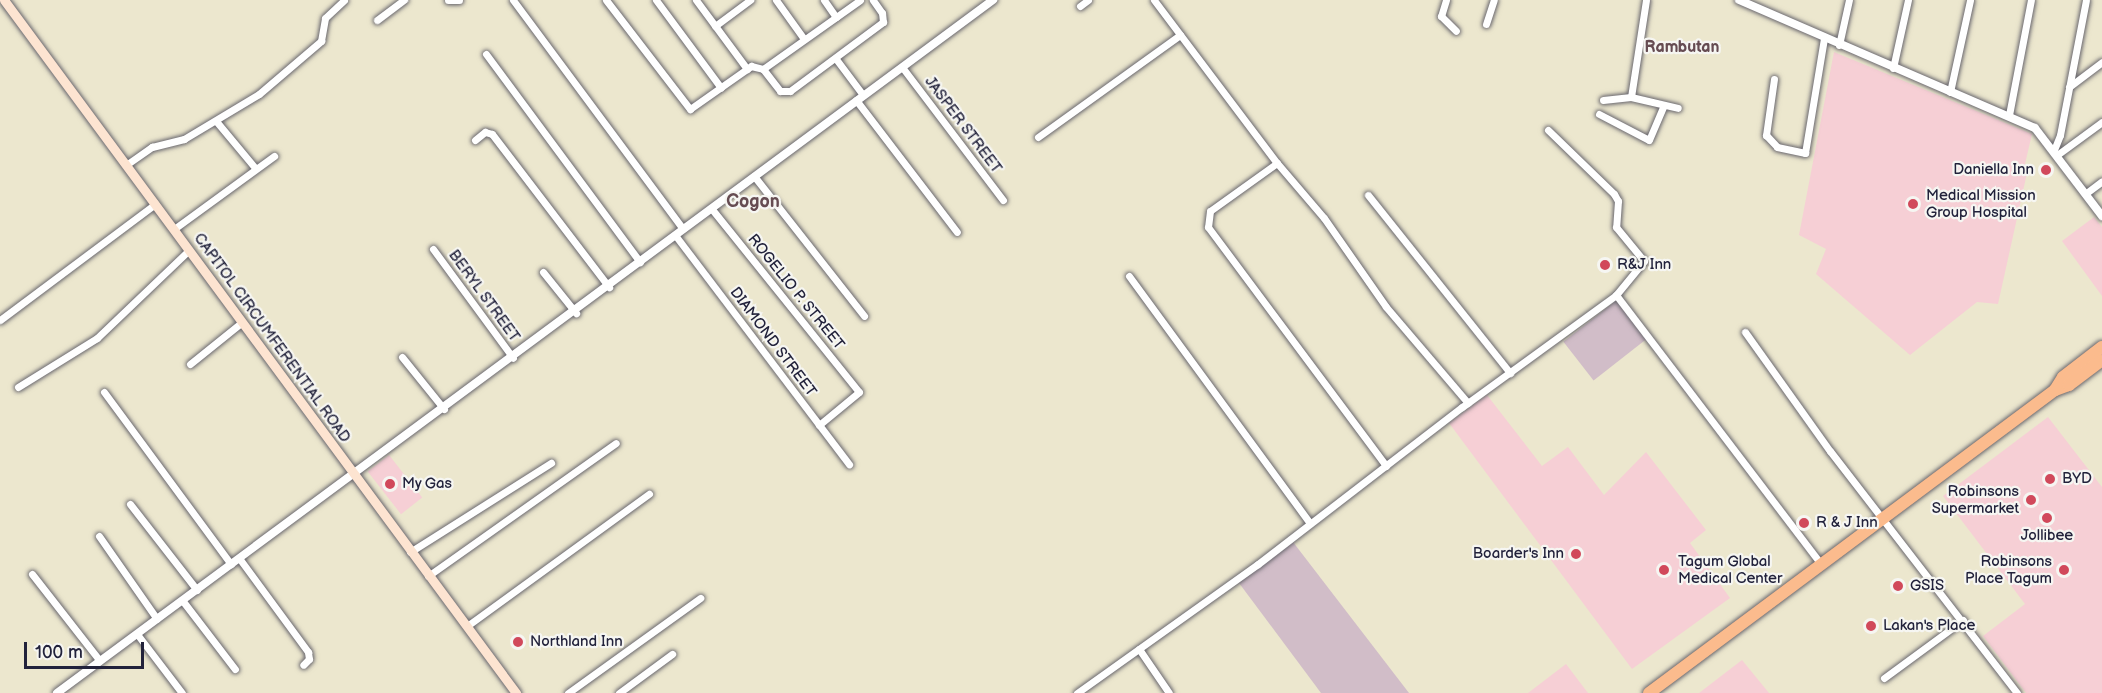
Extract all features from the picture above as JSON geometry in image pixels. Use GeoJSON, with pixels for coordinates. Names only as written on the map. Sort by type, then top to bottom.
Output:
{"type":"FeatureCollection","features":[{"type":"Feature","properties":{"kind":"highway"},"geometry":{"type":"LineString","coordinates":[[2055,390],[2063,377],[2102,347]]}},
{"type":"Feature","properties":{"kind":"highway"},"geometry":{"type":"LineString","coordinates":[[1649,693],[2055,390],[2069,385],[2102,360]]}},
{"type":"Feature","properties":{"kind":"main road","name":"CAPITOL CIRCUMFERENTIAL ROAD"},"geometry":{"type":"LineString","coordinates":[[4,0],[516,693]]}},
{"type":"Feature","properties":{"kind":"street"},"geometry":{"type":"LineString","coordinates":[[126,165],[152,147],[180,141],[259,94],[321,41],[325,18],[344,0]]}},
{"type":"Feature","properties":{"kind":"street"},"geometry":{"type":"LineString","coordinates":[[377,20],[404,0]]}},
{"type":"Feature","properties":{"kind":"street"},"geometry":{"type":"LineString","coordinates":[[448,0],[459,0]]}},
{"type":"Feature","properties":{"kind":"street","name":"DIAMOND STREET"},"geometry":{"type":"LineString","coordinates":[[513,0],[849,464]]}},
{"type":"Feature","properties":{"kind":"street"},"geometry":{"type":"LineString","coordinates":[[606,0],[685,107],[694,108],[754,66],[763,69],[786,92],[836,59],[883,22],[882,13],[873,0]]}},
{"type":"Feature","properties":{"kind":"street"},"geometry":{"type":"LineString","coordinates":[[656,0],[722,88]]}},
{"type":"Feature","properties":{"kind":"street"},"geometry":{"type":"LineString","coordinates":[[696,0],[747,69]]}},
{"type":"Feature","properties":{"kind":"street"},"geometry":{"type":"LineString","coordinates":[[714,26],[737,3],[750,0]]}},
{"type":"Feature","properties":{"kind":"street"},"geometry":{"type":"LineString","coordinates":[[776,0],[804,39]]}},
{"type":"Feature","properties":{"kind":"street"},"geometry":{"type":"LineString","coordinates":[[824,0],[836,16]]}},
{"type":"Feature","properties":{"kind":"street"},"geometry":{"type":"LineString","coordinates":[[763,69],[860,0]]}},
{"type":"Feature","properties":{"kind":"street"},"geometry":{"type":"LineString","coordinates":[[64,691],[182,600],[576,313],[679,232],[993,0]]}},
{"type":"Feature","properties":{"kind":"street"},"geometry":{"type":"LineString","coordinates":[[1080,6],[1088,0]]}},
{"type":"Feature","properties":{"kind":"street"},"geometry":{"type":"LineString","coordinates":[[1154,0],[1277,163],[1324,218],[1386,307],[1468,403]]}},
{"type":"Feature","properties":{"kind":"street"},"geometry":{"type":"LineString","coordinates":[[1446,0],[1441,16],[1456,32]]}},
{"type":"Feature","properties":{"kind":"street"},"geometry":{"type":"LineString","coordinates":[[1486,24],[1494,0]]}},
{"type":"Feature","properties":{"kind":"street"},"geometry":{"type":"LineString","coordinates":[[1631,97],[1646,0]]}},
{"type":"Feature","properties":{"kind":"street"},"geometry":{"type":"LineString","coordinates":[[1739,0],[2035,128],[2102,216]]}},
{"type":"Feature","properties":{"kind":"street"},"geometry":{"type":"LineString","coordinates":[[1839,45],[1849,0]]}},
{"type":"Feature","properties":{"kind":"street"},"geometry":{"type":"LineString","coordinates":[[1893,68],[1908,0]]}},
{"type":"Feature","properties":{"kind":"street"},"geometry":{"type":"LineString","coordinates":[[1950,92],[1970,0]]}},
{"type":"Feature","properties":{"kind":"street"},"geometry":{"type":"LineString","coordinates":[[2009,115],[2031,0]]}},
{"type":"Feature","properties":{"kind":"street"},"geometry":{"type":"LineString","coordinates":[[2055,152],[2086,0]]}},
{"type":"Feature","properties":{"kind":"street"},"geometry":{"type":"LineString","coordinates":[[1038,137],[1180,34]]}},
{"type":"Feature","properties":{"kind":"street"},"geometry":{"type":"LineString","coordinates":[[1774,79],[1766,135],[1777,147],[1805,153],[1824,38]]}},
{"type":"Feature","properties":{"kind":"street"},"geometry":{"type":"LineString","coordinates":[[486,54],[640,262]]}},
{"type":"Feature","properties":{"kind":"street"},"geometry":{"type":"LineString","coordinates":[[836,59],[859,98],[957,232]]}},
{"type":"Feature","properties":{"kind":"street"},"geometry":{"type":"LineString","coordinates":[[2069,87],[2102,62]]}},
{"type":"Feature","properties":{"kind":"street","name":"JASPER STREET"},"geometry":{"type":"LineString","coordinates":[[902,67],[1003,200]]}},
{"type":"Feature","properties":{"kind":"street"},"geometry":{"type":"LineString","coordinates":[[1604,100],[1631,97],[1678,108]]}},
{"type":"Feature","properties":{"kind":"street"},"geometry":{"type":"LineString","coordinates":[[1599,114],[1649,140],[1664,105]]}},
{"type":"Feature","properties":{"kind":"street"},"geometry":{"type":"LineString","coordinates":[[216,121],[256,169]]}},
{"type":"Feature","properties":{"kind":"street"},"geometry":{"type":"LineString","coordinates":[[2055,152],[2102,122]]}},
{"type":"Feature","properties":{"kind":"street"},"geometry":{"type":"LineString","coordinates":[[1077,693],[1616,295],[1644,261],[1616,227],[1617,198],[1548,130]]}},
{"type":"Feature","properties":{"kind":"street"},"geometry":{"type":"LineString","coordinates":[[475,140],[485,132],[492,134],[609,287]]}},
{"type":"Feature","properties":{"kind":"street"},"geometry":{"type":"LineString","coordinates":[[174,229],[274,156]]}},
{"type":"Feature","properties":{"kind":"street"},"geometry":{"type":"LineString","coordinates":[[1277,163],[1210,211],[1208,227],[1386,466]]}},
{"type":"Feature","properties":{"kind":"street"},"geometry":{"type":"LineString","coordinates":[[754,176],[864,316]]}},
{"type":"Feature","properties":{"kind":"street"},"geometry":{"type":"LineString","coordinates":[[2085,194],[2102,181]]}},
{"type":"Feature","properties":{"kind":"street"},"geometry":{"type":"LineString","coordinates":[[1368,195],[1510,373]]}},
{"type":"Feature","properties":{"kind":"street"},"geometry":{"type":"LineString","coordinates":[[0,320],[155,204]]}},
{"type":"Feature","properties":{"kind":"street","name":"ROGELIO P. STREET"},"geometry":{"type":"LineString","coordinates":[[711,208],[859,392],[819,425]]}},
{"type":"Feature","properties":{"kind":"street","name":"BERYL STREET"},"geometry":{"type":"LineString","coordinates":[[433,249],[513,358]]}},
{"type":"Feature","properties":{"kind":"street"},"geometry":{"type":"LineString","coordinates":[[18,387],[97,338],[189,250]]}},
{"type":"Feature","properties":{"kind":"street"},"geometry":{"type":"LineString","coordinates":[[543,272],[576,313]]}},
{"type":"Feature","properties":{"kind":"street"},"geometry":{"type":"LineString","coordinates":[[1129,276],[1310,523]]}},
{"type":"Feature","properties":{"kind":"street"},"geometry":{"type":"LineString","coordinates":[[1616,295],[1821,564]]}},
{"type":"Feature","properties":{"kind":"street"},"geometry":{"type":"LineString","coordinates":[[190,364],[242,322]]}},
{"type":"Feature","properties":{"kind":"street"},"geometry":{"type":"LineString","coordinates":[[1745,333],[1882,518],[1963,620],[2017,693]]}},
{"type":"Feature","properties":{"kind":"street"},"geometry":{"type":"LineString","coordinates":[[402,357],[444,409]]}},
{"type":"Feature","properties":{"kind":"street"},"geometry":{"type":"LineString","coordinates":[[104,392],[231,564]]}},
{"type":"Feature","properties":{"kind":"street"},"geometry":{"type":"LineString","coordinates":[[428,576],[616,443]]}},
{"type":"Feature","properties":{"kind":"street"},"geometry":{"type":"LineString","coordinates":[[410,552],[551,463]]}},
{"type":"Feature","properties":{"kind":"street"},"geometry":{"type":"LineString","coordinates":[[467,626],[649,494]]}},
{"type":"Feature","properties":{"kind":"street"},"geometry":{"type":"LineString","coordinates":[[130,504],[197,590]]}},
{"type":"Feature","properties":{"kind":"street"},"geometry":{"type":"LineString","coordinates":[[99,536],[157,619]]}},
{"type":"Feature","properties":{"kind":"street"},"geometry":{"type":"LineString","coordinates":[[239,558],[308,652],[309,659],[303,664]]}},
{"type":"Feature","properties":{"kind":"street"},"geometry":{"type":"LineString","coordinates":[[32,574],[100,661]]}},
{"type":"Feature","properties":{"kind":"street"},"geometry":{"type":"LineString","coordinates":[[568,693],[700,598]]}},
{"type":"Feature","properties":{"kind":"street"},"geometry":{"type":"LineString","coordinates":[[182,600],[235,669]]}},
{"type":"Feature","properties":{"kind":"street"},"geometry":{"type":"LineString","coordinates":[[1884,678],[1963,620]]}},
{"type":"Feature","properties":{"kind":"street"},"geometry":{"type":"LineString","coordinates":[[137,634],[182,693]]}},
{"type":"Feature","properties":{"kind":"street"},"geometry":{"type":"LineString","coordinates":[[1138,649],[1169,693]]}},
{"type":"Feature","properties":{"kind":"street"},"geometry":{"type":"LineString","coordinates":[[619,693],[672,654]]}},
{"type":"Feature","properties":{"kind":"shaded area","name":"Medical Mission Group Hospital"},"geometry":{"type":"Polygon","coordinates":[[[1834,52],[2032,134],[2025,164],[2027,173],[1998,304],[1977,302],[1910,355],[1816,274],[1826,249],[1799,235],[1834,52]]]}},
{"type":"Feature","properties":{"kind":"shaded area"},"geometry":{"type":"Polygon","coordinates":[[[2094,217],[2102,227],[2102,296],[2062,241],[2094,217]]]}},
{"type":"Feature","properties":{"kind":"shaded area"},"geometry":{"type":"Polygon","coordinates":[[[1617,300],[1647,339],[1594,380],[1563,342],[1617,300]]]}},
{"type":"Feature","properties":{"kind":"shaded area"},"geometry":{"type":"Polygon","coordinates":[[[1487,395],[1542,466],[1568,447],[1604,495],[1646,452],[1706,530],[1690,543],[1730,598],[1632,669],[1449,423],[1487,395]]]}},
{"type":"Feature","properties":{"kind":"shaded area"},"geometry":{"type":"Polygon","coordinates":[[[2048,417],[2102,487],[2102,693],[2026,693],[1983,636],[2025,604],[1943,496],[2048,417]]]}},
{"type":"Feature","properties":{"kind":"shaded area"},"geometry":{"type":"Polygon","coordinates":[[[389,455],[422,498],[401,514],[368,472],[389,455]]]}},
{"type":"Feature","properties":{"kind":"shaded area"},"geometry":{"type":"Polygon","coordinates":[[[1293,542],[1409,693],[1321,693],[1239,583],[1293,542]]]}},
{"type":"Feature","properties":{"kind":"shaded area"},"geometry":{"type":"Polygon","coordinates":[[[1742,660],[1769,693],[1699,693],[1742,660]]]}},
{"type":"Feature","properties":{"kind":"shaded area"},"geometry":{"type":"Polygon","coordinates":[[[1566,664],[1588,693],[1528,693],[1566,664]]]}},
{"type":"Feature","properties":{"kind":"place","name":"Daniella Inn"},"geometry":{"type":"Point","coordinates":[2046,170]}},
{"type":"Feature","properties":{"kind":"place","name":"Medical Mission Group Hospital"},"geometry":{"type":"Point","coordinates":[1913,204]}},
{"type":"Feature","properties":{"kind":"place","name":"R&J Inn"},"geometry":{"type":"Point","coordinates":[1605,265]}},
{"type":"Feature","properties":{"kind":"place","name":"BYD"},"geometry":{"type":"Point","coordinates":[2050,479]}},
{"type":"Feature","properties":{"kind":"place","name":"My Gas"},"geometry":{"type":"Point","coordinates":[390,484]}},
{"type":"Feature","properties":{"kind":"place","name":"Robinsons Supermarket"},"geometry":{"type":"Point","coordinates":[2031,500]}},
{"type":"Feature","properties":{"kind":"place","name":"Jollibee"},"geometry":{"type":"Point","coordinates":[2047,518]}},
{"type":"Feature","properties":{"kind":"place","name":"R & J Inn"},"geometry":{"type":"Point","coordinates":[1804,523]}},
{"type":"Feature","properties":{"kind":"place","name":"Boarder's Inn"},"geometry":{"type":"Point","coordinates":[1576,554]}},
{"type":"Feature","properties":{"kind":"place","name":"Tagum Global Medical Center"},"geometry":{"type":"Point","coordinates":[1664,570]}},
{"type":"Feature","properties":{"kind":"place","name":"Robinsons Place Tagum"},"geometry":{"type":"Point","coordinates":[2064,570]}},
{"type":"Feature","properties":{"kind":"place","name":"GSIS"},"geometry":{"type":"Point","coordinates":[1898,586]}},
{"type":"Feature","properties":{"kind":"place","name":"Lakan's Place"},"geometry":{"type":"Point","coordinates":[1871,626]}},
{"type":"Feature","properties":{"kind":"place","name":"Northland Inn"},"geometry":{"type":"Point","coordinates":[518,642]}},
{"type":"Feature","properties":{"kind":"district","name":"Rambutan"},"geometry":{"type":"Point","coordinates":[1682,48]}},
{"type":"Feature","properties":{"kind":"district","name":"Cogon"},"geometry":{"type":"Point","coordinates":[753,202]}}]}
